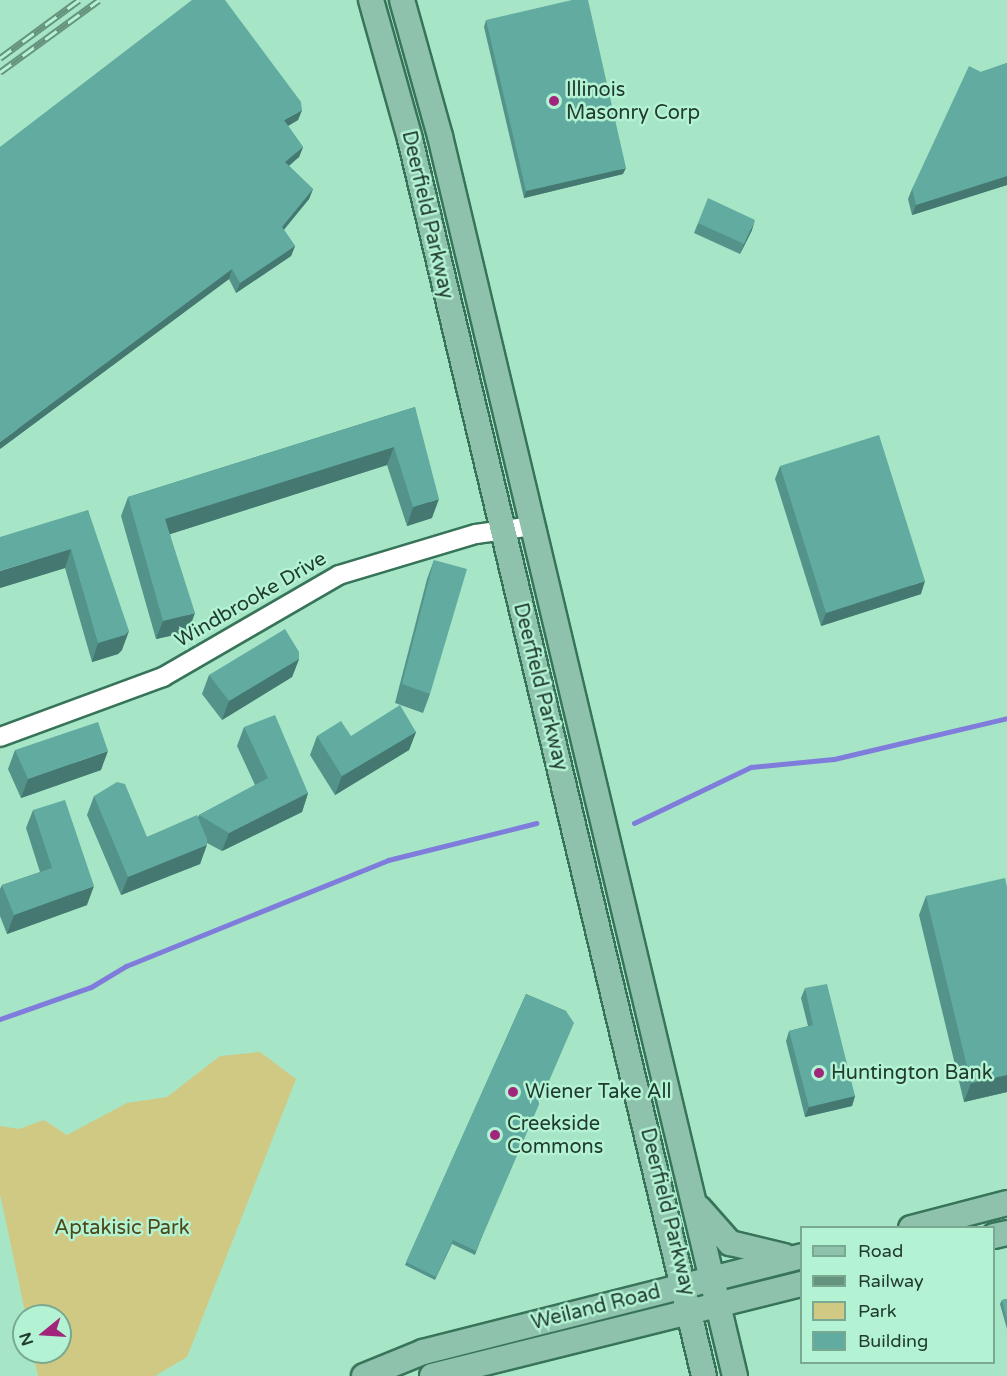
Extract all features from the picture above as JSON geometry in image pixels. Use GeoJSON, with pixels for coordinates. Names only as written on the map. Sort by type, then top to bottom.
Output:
{"type":"FeatureCollection","features":[{"type":"Feature","properties":{"kind":"main road","name":"Deerfield Parkway"},"geometry":{"type":"LineString","coordinates":[[371,0],[410,139],[501,531],[685,1285],[704,1376]]}},
{"type":"Feature","properties":{"kind":"main road","name":"Deerfield Parkway"},"geometry":{"type":"LineString","coordinates":[[402,0],[440,136],[735,1376]]}},
{"type":"Feature","properties":{"kind":"main road"},"geometry":{"type":"LineString","coordinates":[[692,1197],[730,1243],[798,1256]]}},
{"type":"Feature","properties":{"kind":"main road"},"geometry":{"type":"LineString","coordinates":[[914,1226],[1007,1203]]}},
{"type":"Feature","properties":{"kind":"main road","name":"Weiland Road"},"geometry":{"type":"LineString","coordinates":[[364,1376],[394,1372],[423,1352],[798,1256]]}},
{"type":"Feature","properties":{"kind":"main road","name":"Weiland Road"},"geometry":{"type":"LineString","coordinates":[[432,1376],[800,1284]]}},
{"type":"Feature","properties":{"kind":"main road"},"geometry":{"type":"LineString","coordinates":[[394,1372],[426,1376]]}},
{"type":"Feature","properties":{"kind":"street","name":"Windbrooke Drive"},"geometry":{"type":"LineString","coordinates":[[0,737],[163,677],[339,575],[379,559],[532,526]]}},
{"type":"Feature","properties":{"kind":"green space","name":"Aptakisic Park"},"geometry":{"type":"Polygon","coordinates":[[[260,1052],[296,1079],[187,1357],[155,1376],[38,1376],[36,1364],[72,1364],[72,1304],[23,1304],[0,1194],[0,1126],[19,1129],[44,1120],[67,1135],[127,1103],[167,1097],[220,1056],[260,1052]]]}},
{"type":"Feature","properties":{"kind":"building"},"geometry":{"type":"Polygon","coordinates":[[[192,0],[225,0],[301,102],[302,110],[284,120],[303,147],[285,162],[313,189],[282,227],[295,246],[240,283],[232,269],[0,442],[0,147],[192,0]]]}},
{"type":"Feature","properties":{"kind":"building","name":"Illinois Masonry Corp"},"geometry":{"type":"Polygon","coordinates":[[[572,0],[588,0],[626,168],[526,191],[486,20],[572,0]]]}},
{"type":"Feature","properties":{"kind":"building"},"geometry":{"type":"Polygon","coordinates":[[[1007,63],[1007,176],[916,205],[912,189],[969,66],[981,72],[1007,63]]]}},
{"type":"Feature","properties":{"kind":"building"},"geometry":{"type":"Polygon","coordinates":[[[708,198],[755,220],[744,244],[698,223],[708,198]]]}},
{"type":"Feature","properties":{"kind":"building"},"geometry":{"type":"Polygon","coordinates":[[[415,407],[439,499],[413,507],[394,447],[165,519],[195,613],[163,621],[128,497],[415,407]]]}},
{"type":"Feature","properties":{"kind":"building"},"geometry":{"type":"Polygon","coordinates":[[[879,435],[925,581],[826,613],[780,466],[879,435]]]}},
{"type":"Feature","properties":{"kind":"building"},"geometry":{"type":"Polygon","coordinates":[[[88,510],[129,631],[125,635],[98,643],[71,549],[0,571],[0,537],[88,510]]]}},
{"type":"Feature","properties":{"kind":"building"},"geometry":{"type":"Polygon","coordinates":[[[434,560],[467,569],[430,694],[402,684],[434,560]]]}},
{"type":"Feature","properties":{"kind":"building"},"geometry":{"type":"Polygon","coordinates":[[[285,629],[299,652],[299,659],[229,701],[209,675],[285,629]]]}},
{"type":"Feature","properties":{"kind":"building"},"geometry":{"type":"Polygon","coordinates":[[[400,705],[416,732],[342,776],[317,736],[341,721],[351,736],[400,705]]]}},
{"type":"Feature","properties":{"kind":"building"},"geometry":{"type":"Polygon","coordinates":[[[275,715],[308,793],[229,833],[199,815],[268,778],[244,727],[275,715]]]}},
{"type":"Feature","properties":{"kind":"building"},"geometry":{"type":"Polygon","coordinates":[[[98,722],[108,751],[28,779],[15,750],[98,722]]]}},
{"type":"Feature","properties":{"kind":"building"},"geometry":{"type":"Polygon","coordinates":[[[117,782],[125,784],[147,837],[197,815],[207,839],[207,845],[128,877],[94,796],[117,782]]]}},
{"type":"Feature","properties":{"kind":"building"},"geometry":{"type":"Polygon","coordinates":[[[65,800],[94,886],[14,915],[2,885],[52,868],[33,810],[65,800]]]}},
{"type":"Feature","properties":{"kind":"building"},"geometry":{"type":"Polygon","coordinates":[[[1005,878],[1007,887],[1007,1075],[971,1083],[926,896],[1005,878]]]}},
{"type":"Feature","properties":{"kind":"building","name":"Huntington Bank"},"geometry":{"type":"Polygon","coordinates":[[[827,984],[855,1096],[809,1107],[789,1031],[813,1025],[805,988],[827,984]]]}},
{"type":"Feature","properties":{"kind":"building","name":"Creekside Commons"},"geometry":{"type":"Polygon","coordinates":[[[526,994],[566,1011],[574,1023],[476,1251],[453,1240],[436,1277],[406,1262],[526,994]]]}},
{"type":"Feature","properties":{"kind":"building"},"geometry":{"type":"Polygon","coordinates":[[[1007,1299],[1007,1321],[1002,1300],[1007,1299]]]}},
{"type":"Feature","properties":{"kind":"waterway"},"geometry":{"type":"LineString","coordinates":[[634,823],[751,767],[834,759],[1007,718]]}},
{"type":"Feature","properties":{"kind":"waterway"},"geometry":{"type":"LineString","coordinates":[[0,1019],[91,987],[126,966],[388,860],[536,823]]}},
{"type":"Feature","properties":{"kind":"railway"},"geometry":{"type":"LineString","coordinates":[[0,58],[79,0]]}},
{"type":"Feature","properties":{"kind":"railway"},"geometry":{"type":"LineString","coordinates":[[0,72],[99,0]]}},
{"type":"Feature","properties":{"kind":"place","name":"Illinois Masonry Corp"},"geometry":{"type":"Point","coordinates":[554,101]}},
{"type":"Feature","properties":{"kind":"place","name":"Huntington Bank"},"geometry":{"type":"Point","coordinates":[819,1073]}},
{"type":"Feature","properties":{"kind":"place","name":"Wiener Take All"},"geometry":{"type":"Point","coordinates":[513,1092]}},
{"type":"Feature","properties":{"kind":"place","name":"Creekside Commons"},"geometry":{"type":"Point","coordinates":[495,1135]}}]}
